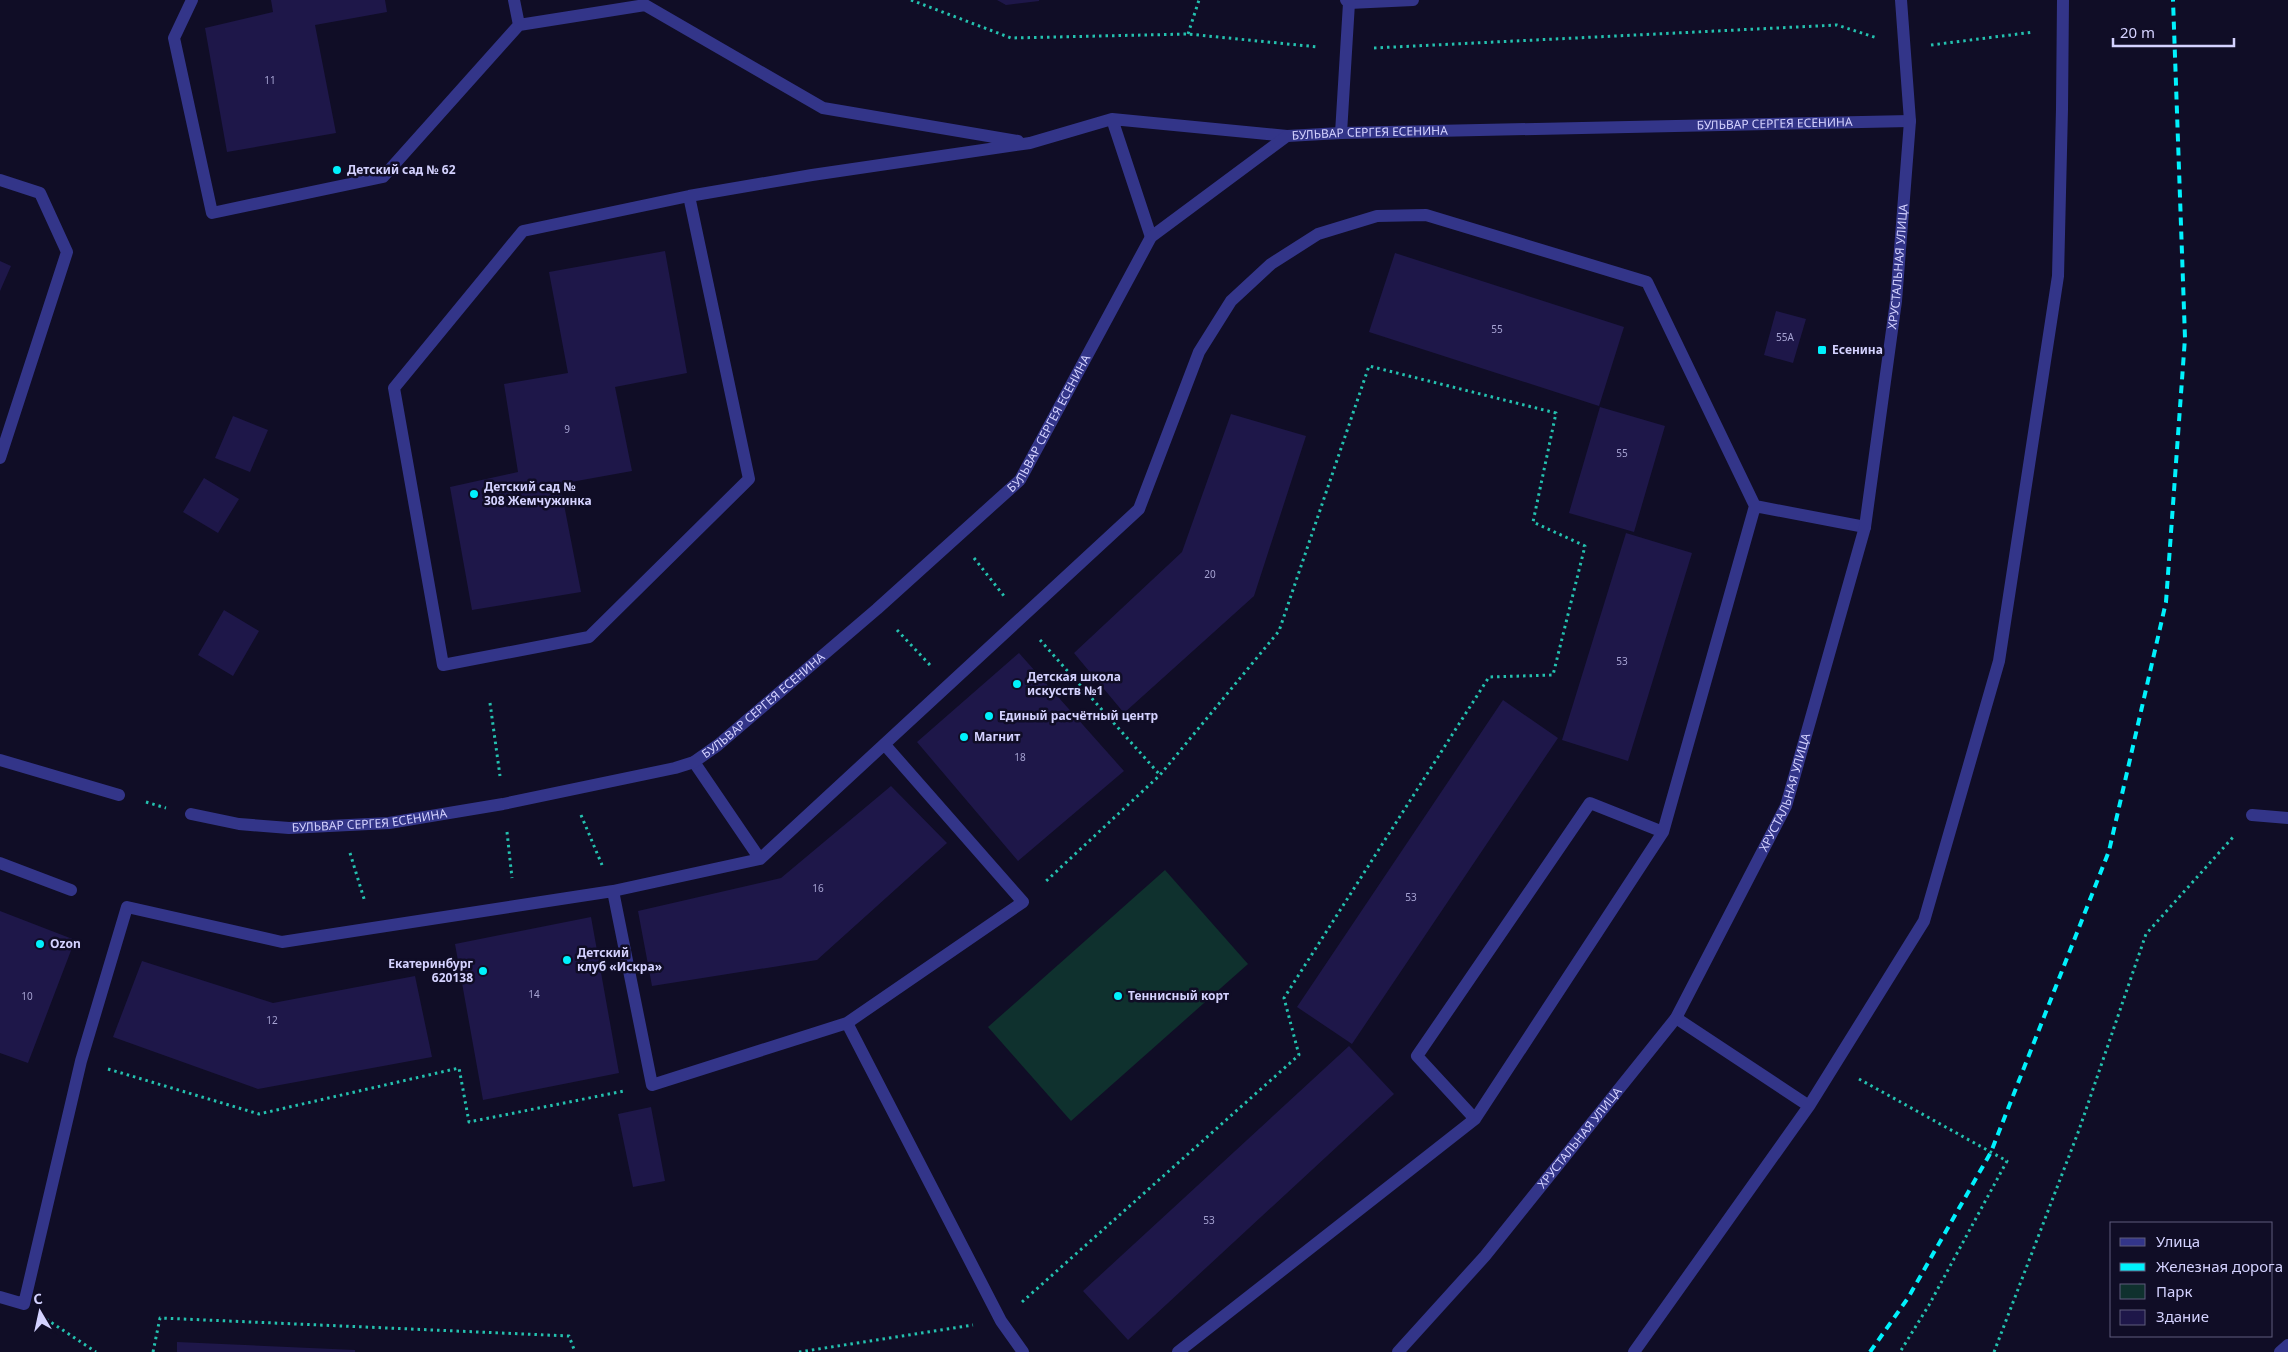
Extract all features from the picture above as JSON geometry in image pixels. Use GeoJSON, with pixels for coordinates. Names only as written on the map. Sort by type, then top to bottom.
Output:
{"type":"FeatureCollection","features":[{"type":"Feature","properties":{"kind":"street"},"geometry":{"type":"LineString","coordinates":[[192,0],[174,38],[212,213],[384,178],[519,24],[645,5],[823,108],[1030,144]]}},
{"type":"Feature","properties":{"kind":"street"},"geometry":{"type":"LineString","coordinates":[[514,0],[519,24]]}},
{"type":"Feature","properties":{"kind":"street"},"geometry":{"type":"LineString","coordinates":[[1341,133],[1347,50],[1348,2],[1413,0]]}},
{"type":"Feature","properties":{"kind":"street","name":"ХРУСТАЛЬНАЯ УЛИЦА"},"geometry":{"type":"LineString","coordinates":[[1398,1352],[1485,1256],[1676,1018],[1786,806],[1866,527],[1896,301],[1910,121],[1901,0]]}},
{"type":"Feature","properties":{"kind":"street"},"geometry":{"type":"LineString","coordinates":[[1634,1352],[1809,1106],[1924,920],[1999,661],[2058,276],[2063,0]]}},
{"type":"Feature","properties":{"kind":"street"},"geometry":{"type":"LineString","coordinates":[[1112,119],[1152,237]]}},
{"type":"Feature","properties":{"kind":"street"},"geometry":{"type":"LineString","coordinates":[[689,196],[749,479],[589,637],[443,665],[394,388],[523,231],[689,196],[812,175],[1030,144],[1112,119],[1287,136]]}},
{"type":"Feature","properties":{"kind":"street","name":"БУЛЬВАР СЕРГЕЯ ЕСЕНИНА"},"geometry":{"type":"LineString","coordinates":[[191,814],[239,824],[289,828],[389,823],[503,804],[675,768],[694,762],[718,745],[877,609],[958,538],[1020,480],[1152,237],[1287,136],[1341,133],[1910,121]]}},
{"type":"Feature","properties":{"kind":"street"},"geometry":{"type":"LineString","coordinates":[[0,180],[40,193],[67,252],[0,458]]}},
{"type":"Feature","properties":{"kind":"street"},"geometry":{"type":"LineString","coordinates":[[0,1297],[24,1304],[81,1061],[127,907],[282,942],[613,891],[760,859],[886,745],[1139,509],[1199,352],[1232,301],[1270,264],[1318,234],[1378,216],[1426,215],[1647,282],[1755,506],[1663,832],[1475,1119],[1178,1352]]}},
{"type":"Feature","properties":{"kind":"street"},"geometry":{"type":"LineString","coordinates":[[1755,506],[1866,527]]}},
{"type":"Feature","properties":{"kind":"street"},"geometry":{"type":"LineString","coordinates":[[613,891],[652,1085],[847,1023],[1023,902],[886,745]]}},
{"type":"Feature","properties":{"kind":"street"},"geometry":{"type":"LineString","coordinates":[[0,760],[119,795]]}},
{"type":"Feature","properties":{"kind":"street"},"geometry":{"type":"LineString","coordinates":[[694,762],[760,859]]}},
{"type":"Feature","properties":{"kind":"street"},"geometry":{"type":"LineString","coordinates":[[1475,1119],[1417,1056],[1590,803],[1663,832]]}},
{"type":"Feature","properties":{"kind":"street"},"geometry":{"type":"LineString","coordinates":[[2252,814],[2288,818]]}},
{"type":"Feature","properties":{"kind":"street"},"geometry":{"type":"LineString","coordinates":[[0,863],[72,890]]}},
{"type":"Feature","properties":{"kind":"street"},"geometry":{"type":"LineString","coordinates":[[1676,1018],[1809,1106]]}},
{"type":"Feature","properties":{"kind":"street"},"geometry":{"type":"LineString","coordinates":[[847,1023],[1001,1321],[1022,1352]]}},
{"type":"Feature","properties":{"kind":"street"},"geometry":{"type":"LineString","coordinates":[[2280,1352],[2288,1345]]}},
{"type":"Feature","properties":{"kind":"path"},"geometry":{"type":"LineString","coordinates":[[911,0],[1011,38],[1188,34],[1347,50],[1837,24],[1904,48],[2062,29]]}},
{"type":"Feature","properties":{"kind":"path"},"geometry":{"type":"LineString","coordinates":[[1188,34],[1200,0]]}},
{"type":"Feature","properties":{"kind":"path"},"geometry":{"type":"LineString","coordinates":[[800,1352],[1001,1321],[1299,1054],[1284,998],[1489,677],[1553,675],[1585,546],[1533,522],[1556,414],[1369,366],[1279,630],[1160,775],[1023,902]]}},
{"type":"Feature","properties":{"kind":"path"},"geometry":{"type":"LineString","coordinates":[[958,538],[1022,619],[1160,775]]}},
{"type":"Feature","properties":{"kind":"path"},"geometry":{"type":"LineString","coordinates":[[877,609],[950,685]]}},
{"type":"Feature","properties":{"kind":"path"},"geometry":{"type":"LineString","coordinates":[[570,789],[613,891]]}},
{"type":"Feature","properties":{"kind":"path"},"geometry":{"type":"LineString","coordinates":[[119,795],[191,814]]}},
{"type":"Feature","properties":{"kind":"path"},"geometry":{"type":"LineString","coordinates":[[1994,1352],[2079,1130],[2146,934],[2252,814]]}},
{"type":"Feature","properties":{"kind":"path"},"geometry":{"type":"LineString","coordinates":[[341,826],[374,929]]}},
{"type":"Feature","properties":{"kind":"path"},"geometry":{"type":"LineString","coordinates":[[81,1061],[259,1114],[459,1068],[469,1122],[652,1085]]}},
{"type":"Feature","properties":{"kind":"path"},"geometry":{"type":"LineString","coordinates":[[1834,1066],[2006,1162],[1929,1305],[1900,1352]]}},
{"type":"Feature","properties":{"kind":"path"},"geometry":{"type":"LineString","coordinates":[[24,1304],[96,1352]]}},
{"type":"Feature","properties":{"kind":"path"},"geometry":{"type":"LineString","coordinates":[[153,1352],[160,1318],[569,1336],[575,1352]]}},
{"type":"Feature","properties":{"kind":"green space","name":"Теннисный корт"},"geometry":{"type":"Polygon","coordinates":[[[1165,870],[1248,964],[1071,1121],[988,1027],[1165,870]]]}},
{"type":"Feature","properties":{"kind":"building"},"geometry":{"type":"Polygon","coordinates":[[[271,0],[385,0],[387,12],[315,25],[336,133],[227,152],[205,28],[273,12],[271,0]]]}},
{"type":"Feature","properties":{"kind":"building"},"geometry":{"type":"Polygon","coordinates":[[[997,0],[1039,0],[1039,1],[1006,5],[997,0]]]}},
{"type":"Feature","properties":{"kind":"building"},"geometry":{"type":"Polygon","coordinates":[[[665,251],[687,373],[615,387],[632,471],[560,484],[581,592],[472,610],[450,487],[518,472],[504,384],[568,373],[549,272],[665,251]]]}},
{"type":"Feature","properties":{"kind":"building"},"geometry":{"type":"Polygon","coordinates":[[[1395,253],[1624,327],[1599,406],[1369,332],[1395,253]]]}},
{"type":"Feature","properties":{"kind":"building"},"geometry":{"type":"Polygon","coordinates":[[[0,261],[11,266],[0,291],[0,261]]]}},
{"type":"Feature","properties":{"kind":"building"},"geometry":{"type":"Polygon","coordinates":[[[1776,311],[1806,319],[1793,363],[1764,355],[1776,311]]]}},
{"type":"Feature","properties":{"kind":"building"},"geometry":{"type":"Polygon","coordinates":[[[1600,407],[1665,426],[1634,532],[1569,513],[1600,407]]]}},
{"type":"Feature","properties":{"kind":"building"},"geometry":{"type":"Polygon","coordinates":[[[1231,414],[1306,436],[1254,596],[1124,713],[1074,653],[1182,552],[1231,414]]]}},
{"type":"Feature","properties":{"kind":"building"},"geometry":{"type":"Polygon","coordinates":[[[233,416],[268,430],[250,472],[215,458],[233,416]]]}},
{"type":"Feature","properties":{"kind":"building"},"geometry":{"type":"Polygon","coordinates":[[[204,478],[239,499],[218,533],[183,512],[204,478]]]}},
{"type":"Feature","properties":{"kind":"building"},"geometry":{"type":"Polygon","coordinates":[[[1626,533],[1692,553],[1628,761],[1562,740],[1626,533]]]}},
{"type":"Feature","properties":{"kind":"building"},"geometry":{"type":"Polygon","coordinates":[[[224,610],[259,631],[233,676],[198,655],[224,610]]]}},
{"type":"Feature","properties":{"kind":"building"},"geometry":{"type":"Polygon","coordinates":[[[1019,653],[1124,771],[1018,861],[917,742],[1019,653]]]}},
{"type":"Feature","properties":{"kind":"building"},"geometry":{"type":"Polygon","coordinates":[[[1503,700],[1558,738],[1352,1044],[1297,1007],[1503,700]]]}},
{"type":"Feature","properties":{"kind":"building"},"geometry":{"type":"Polygon","coordinates":[[[891,786],[947,843],[817,960],[652,986],[638,911],[781,878],[891,786]]]}},
{"type":"Feature","properties":{"kind":"building"},"geometry":{"type":"Polygon","coordinates":[[[0,911],[75,940],[28,1063],[0,1053],[0,911]]]}},
{"type":"Feature","properties":{"kind":"building"},"geometry":{"type":"Polygon","coordinates":[[[591,917],[619,1073],[483,1100],[455,944],[591,917]]]}},
{"type":"Feature","properties":{"kind":"building"},"geometry":{"type":"Polygon","coordinates":[[[142,961],[273,1003],[415,976],[432,1057],[258,1089],[113,1037],[142,961]]]}},
{"type":"Feature","properties":{"kind":"building"},"geometry":{"type":"Polygon","coordinates":[[[1349,1046],[1394,1094],[1128,1340],[1083,1291],[1349,1046]]]}},
{"type":"Feature","properties":{"kind":"building"},"geometry":{"type":"Polygon","coordinates":[[[651,1107],[665,1181],[633,1187],[618,1114],[651,1107]]]}},
{"type":"Feature","properties":{"kind":"building"},"geometry":{"type":"Polygon","coordinates":[[[177,1342],[355,1350],[355,1352],[177,1352],[177,1342]]]}},
{"type":"Feature","properties":{"kind":"railway"},"geometry":{"type":"LineString","coordinates":[[1870,1352],[1908,1298],[1991,1152],[2109,851],[2166,602],[2185,338],[2173,0]]}},
{"type":"Feature","properties":{"kind":"place","name":"Детский сад № 62"},"geometry":{"type":"Point","coordinates":[337,170]}},
{"type":"Feature","properties":{"kind":"place","name":"Есенина"},"geometry":{"type":"Point","coordinates":[1822,350]}},
{"type":"Feature","properties":{"kind":"place","name":"Детский сад № 308 Жемчужинка"},"geometry":{"type":"Point","coordinates":[474,494]}},
{"type":"Feature","properties":{"kind":"place","name":"Детская школа искусств №1"},"geometry":{"type":"Point","coordinates":[1017,684]}},
{"type":"Feature","properties":{"kind":"place","name":"Единый расчётный центр"},"geometry":{"type":"Point","coordinates":[989,716]}},
{"type":"Feature","properties":{"kind":"place","name":"Магнит"},"geometry":{"type":"Point","coordinates":[964,737]}},
{"type":"Feature","properties":{"kind":"place","name":"Ozon"},"geometry":{"type":"Point","coordinates":[40,944]}},
{"type":"Feature","properties":{"kind":"place","name":"Детский клуб «Искра»"},"geometry":{"type":"Point","coordinates":[567,960]}},
{"type":"Feature","properties":{"kind":"place","name":"Екатеринбург 620138"},"geometry":{"type":"Point","coordinates":[483,971]}},
{"type":"Feature","properties":{"kind":"place","name":"Теннисный корт"},"geometry":{"type":"Point","coordinates":[1118,996]}}]}
